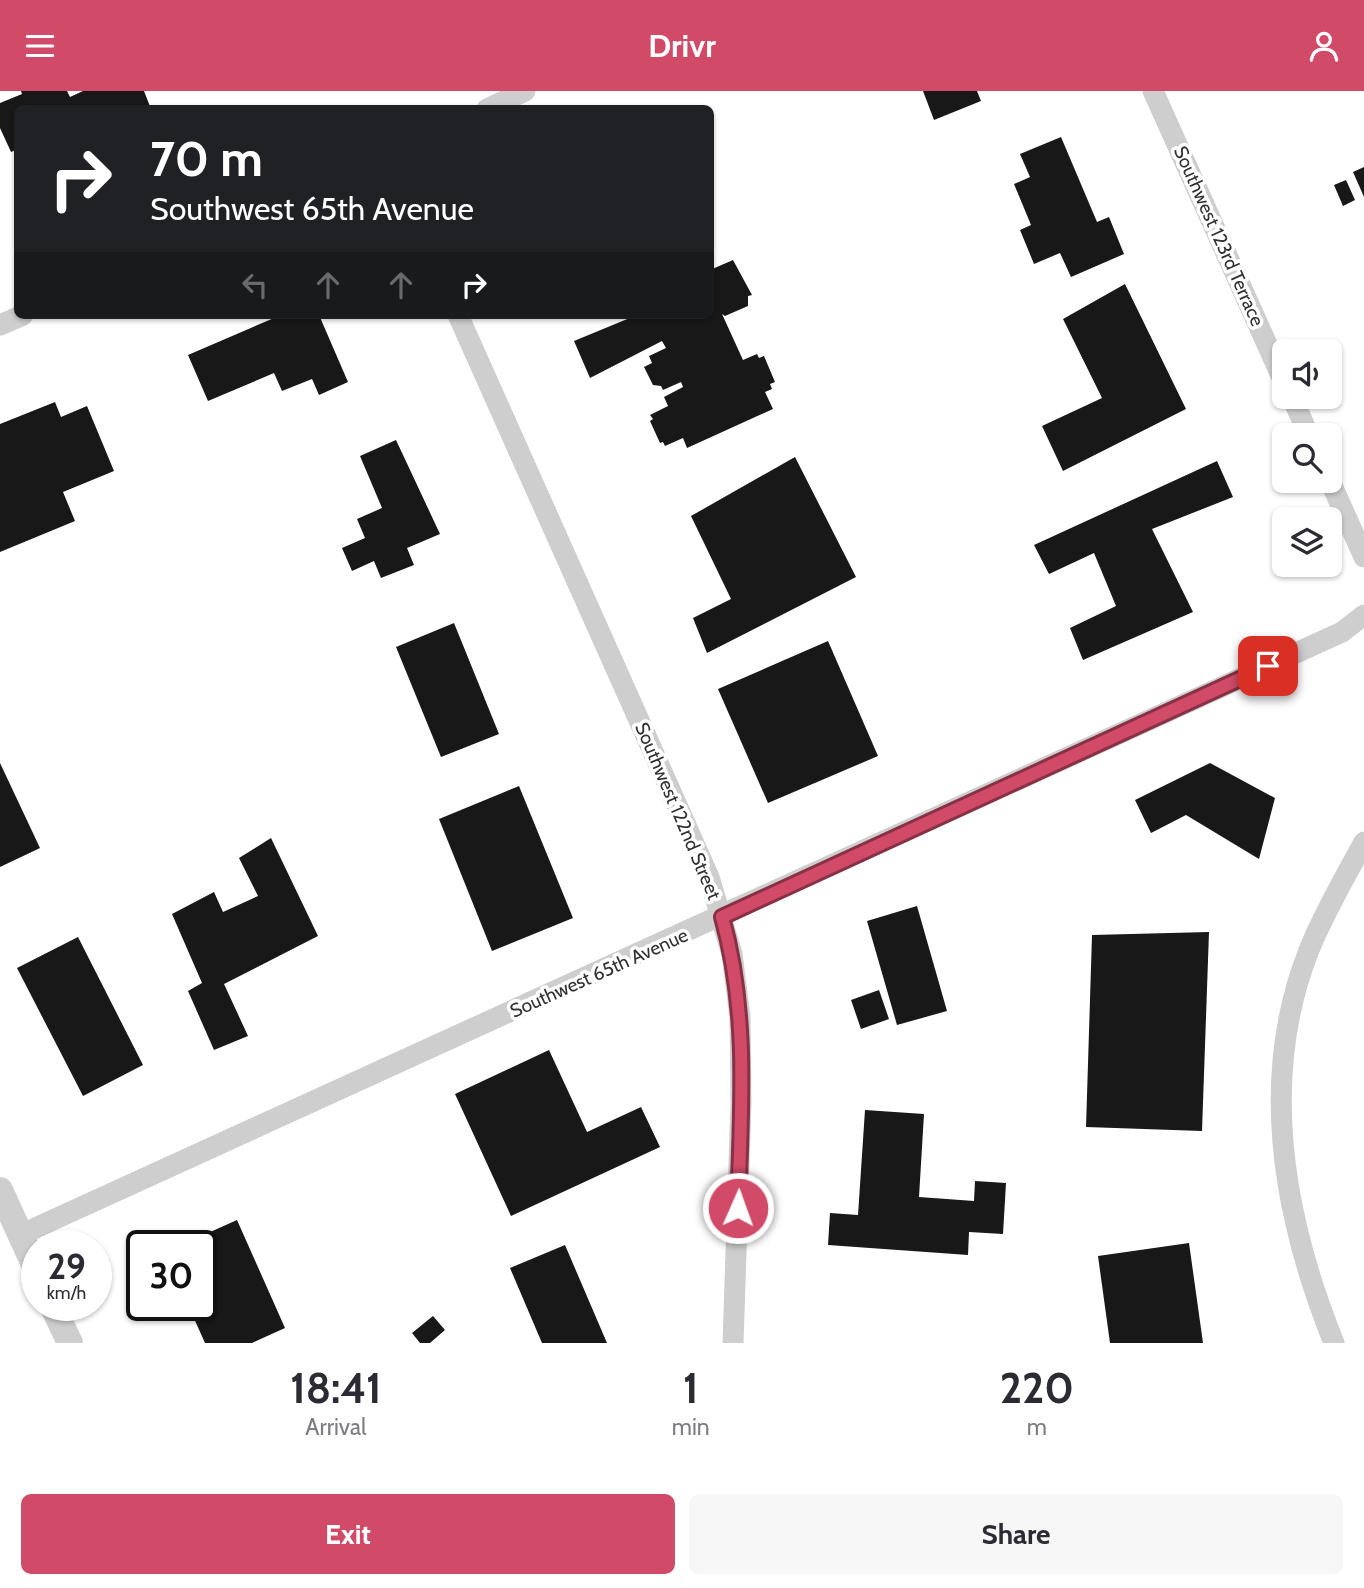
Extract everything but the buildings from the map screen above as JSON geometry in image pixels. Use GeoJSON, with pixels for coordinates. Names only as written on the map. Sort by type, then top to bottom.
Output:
{"type":"FeatureCollection","features":[{"type":"Feature","properties":{"kind":"street"},"geometry":{"type":"LineString","coordinates":[[496,105],[526,91]]}},
{"type":"Feature","properties":{"kind":"street","name":"Southwest 123rd Terrace"},"geometry":{"type":"LineString","coordinates":[[1153,91],[1272,354]]}},
{"type":"Feature","properties":{"kind":"street","name":"Southwest 122nd Street"},"geometry":{"type":"LineString","coordinates":[[460,319],[709,877],[732,954],[740,1017],[741,1103],[733,1343]]}},
{"type":"Feature","properties":{"kind":"street"},"geometry":{"type":"LineString","coordinates":[[1335,493],[1364,557]]}},
{"type":"Feature","properties":{"kind":"street","name":"Southwest 65th Avenue"},"geometry":{"type":"LineString","coordinates":[[20,1235],[1342,632],[1364,615]]}},
{"type":"Feature","properties":{"kind":"street"},"geometry":{"type":"LineString","coordinates":[[1334,1343],[1293,1223],[1282,1119],[1283,1060],[1293,1007],[1308,951],[1364,842]]}},
{"type":"Feature","properties":{"kind":"street"},"geometry":{"type":"LineString","coordinates":[[0,1190],[20,1235]]}},
{"type":"Feature","properties":{"kind":"street"},"geometry":{"type":"LineString","coordinates":[[60,1321],[70,1343]]}},
{"type":"Feature","properties":{"kind":"route"},"geometry":{"type":"LineString","coordinates":[[738,1208],[740,1017],[738,985],[722,917],[1268,666]]}}]}
